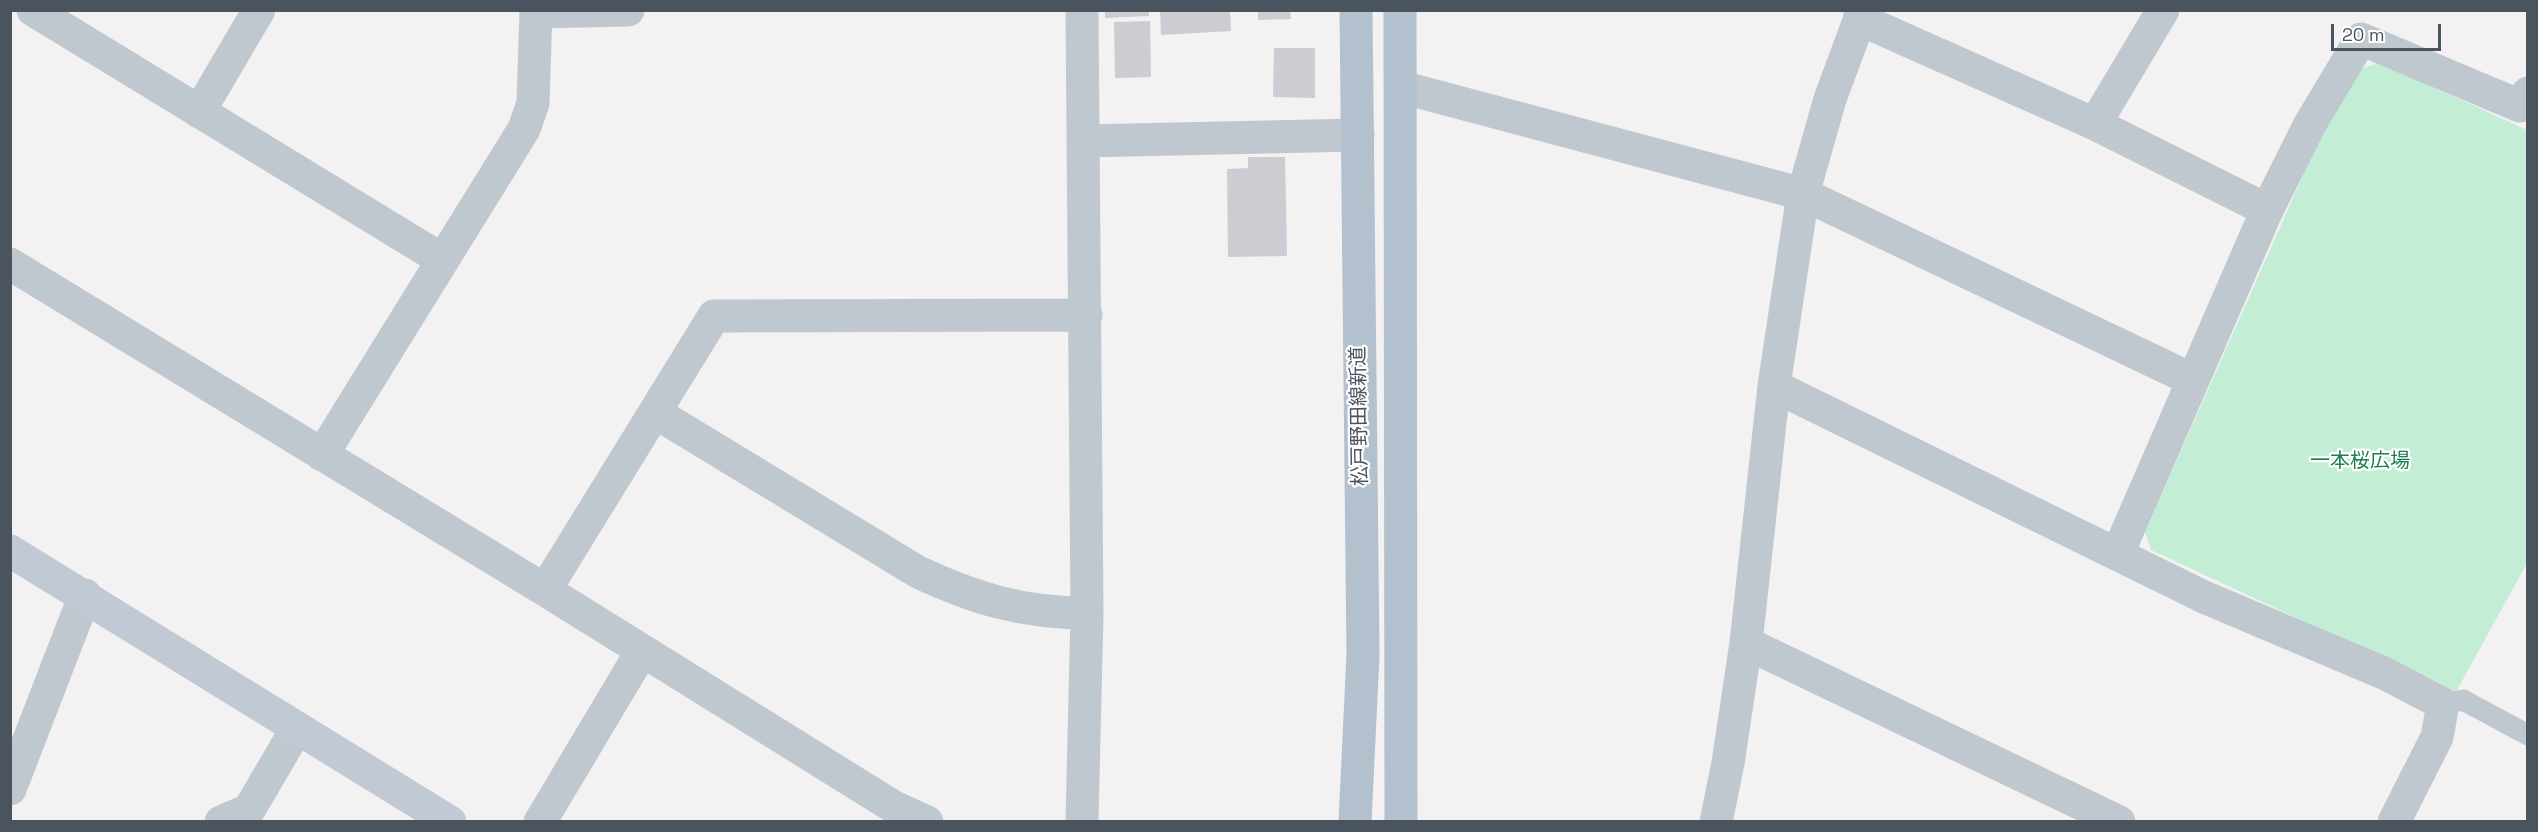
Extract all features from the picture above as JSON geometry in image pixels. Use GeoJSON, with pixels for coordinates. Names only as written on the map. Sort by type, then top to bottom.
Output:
{"type":"FeatureCollection","features":[{"type":"Feature","properties":{"kind":"main road","name":"松戸野田線新道"},"geometry":{"type":"LineString","coordinates":[[1355,822],[1363,655],[1356,10]]}},
{"type":"Feature","properties":{"kind":"main road","name":"松戸野田線新道"},"geometry":{"type":"LineString","coordinates":[[1400,10],[1401,822]]}},
{"type":"Feature","properties":{"kind":"street"},"geometry":{"type":"LineString","coordinates":[[33,10],[441,259]]}},
{"type":"Feature","properties":{"kind":"street"},"geometry":{"type":"LineString","coordinates":[[199,112],[259,10]]}},
{"type":"Feature","properties":{"kind":"street"},"geometry":{"type":"LineString","coordinates":[[322,455],[441,259],[524,129],[533,103],[536,11],[628,10]]}},
{"type":"Feature","properties":{"kind":"street"},"geometry":{"type":"LineString","coordinates":[[1082,10],[1087,613],[1082,822]]}},
{"type":"Feature","properties":{"kind":"street"},"geometry":{"type":"LineString","coordinates":[[2095,124],[2163,10]]}},
{"type":"Feature","properties":{"kind":"street"},"geometry":{"type":"LineString","coordinates":[[1716,822],[1728,763],[1746,643],[1774,386],[1803,194],[1830,99],[1861,15],[2095,124],[2267,210]]}},
{"type":"Feature","properties":{"kind":"street"},"geometry":{"type":"LineString","coordinates":[[2118,553],[2267,210],[2310,124],[2361,39],[2520,106],[2528,93]]}},
{"type":"Feature","properties":{"kind":"street"},"geometry":{"type":"LineString","coordinates":[[1401,87],[1803,194],[2193,380]]}},
{"type":"Feature","properties":{"kind":"street"},"geometry":{"type":"LineString","coordinates":[[1084,141],[1358,135]]}},
{"type":"Feature","properties":{"kind":"street"},"geometry":{"type":"LineString","coordinates":[[10,264],[545,590],[894,807],[927,822]]}},
{"type":"Feature","properties":{"kind":"street"},"geometry":{"type":"LineString","coordinates":[[545,590],[714,316],[1086,315]]}},
{"type":"Feature","properties":{"kind":"street"},"geometry":{"type":"LineString","coordinates":[[1774,386],[2204,597],[2376,670],[2443,704],[2437,737],[2394,822]]}},
{"type":"Feature","properties":{"kind":"street"},"geometry":{"type":"LineString","coordinates":[[656,413],[918,572],[985,600],[1049,613],[1087,613]]}},
{"type":"Feature","properties":{"kind":"street"},"geometry":{"type":"LineString","coordinates":[[10,550],[450,822]]}},
{"type":"Feature","properties":{"kind":"street"},"geometry":{"type":"LineString","coordinates":[[10,789],[85,595]]}},
{"type":"Feature","properties":{"kind":"street"},"geometry":{"type":"LineString","coordinates":[[1746,643],[2119,822]]}},
{"type":"Feature","properties":{"kind":"street"},"geometry":{"type":"LineString","coordinates":[[540,822],[642,651]]}},
{"type":"Feature","properties":{"kind":"street"},"geometry":{"type":"LineString","coordinates":[[221,822],[249,810],[297,728]]}},
{"type":"Feature","properties":{"kind":"lane"},"geometry":{"type":"LineString","coordinates":[[2443,704],[2463,700],[2528,735]]}},
{"type":"Feature","properties":{"kind":"green space","name":"一本桜広場"},"geometry":{"type":"Polygon","coordinates":[[[2380,63],[2527,130],[2527,563],[2456,692],[2151,550],[2145,532],[2320,137],[2362,68],[2380,63]]]}},
{"type":"Feature","properties":{"kind":"building"},"geometry":{"type":"Polygon","coordinates":[[[1105,10],[1149,10],[1149,16],[1105,18],[1105,10]]]}},
{"type":"Feature","properties":{"kind":"building"},"geometry":{"type":"Polygon","coordinates":[[[1160,10],[1230,10],[1231,31],[1161,35],[1160,10]]]}},
{"type":"Feature","properties":{"kind":"building"},"geometry":{"type":"Polygon","coordinates":[[[1258,10],[1290,10],[1291,19],[1258,20],[1258,10]]]}},
{"type":"Feature","properties":{"kind":"building"},"geometry":{"type":"Polygon","coordinates":[[[1150,21],[1151,77],[1115,78],[1114,22],[1150,21]]]}},
{"type":"Feature","properties":{"kind":"building"},"geometry":{"type":"Polygon","coordinates":[[[1274,48],[1315,48],[1315,98],[1273,97],[1274,48]]]}},
{"type":"Feature","properties":{"kind":"building"},"geometry":{"type":"Polygon","coordinates":[[[1248,157],[1285,157],[1287,256],[1228,257],[1227,169],[1248,168],[1248,157]]]}}]}
